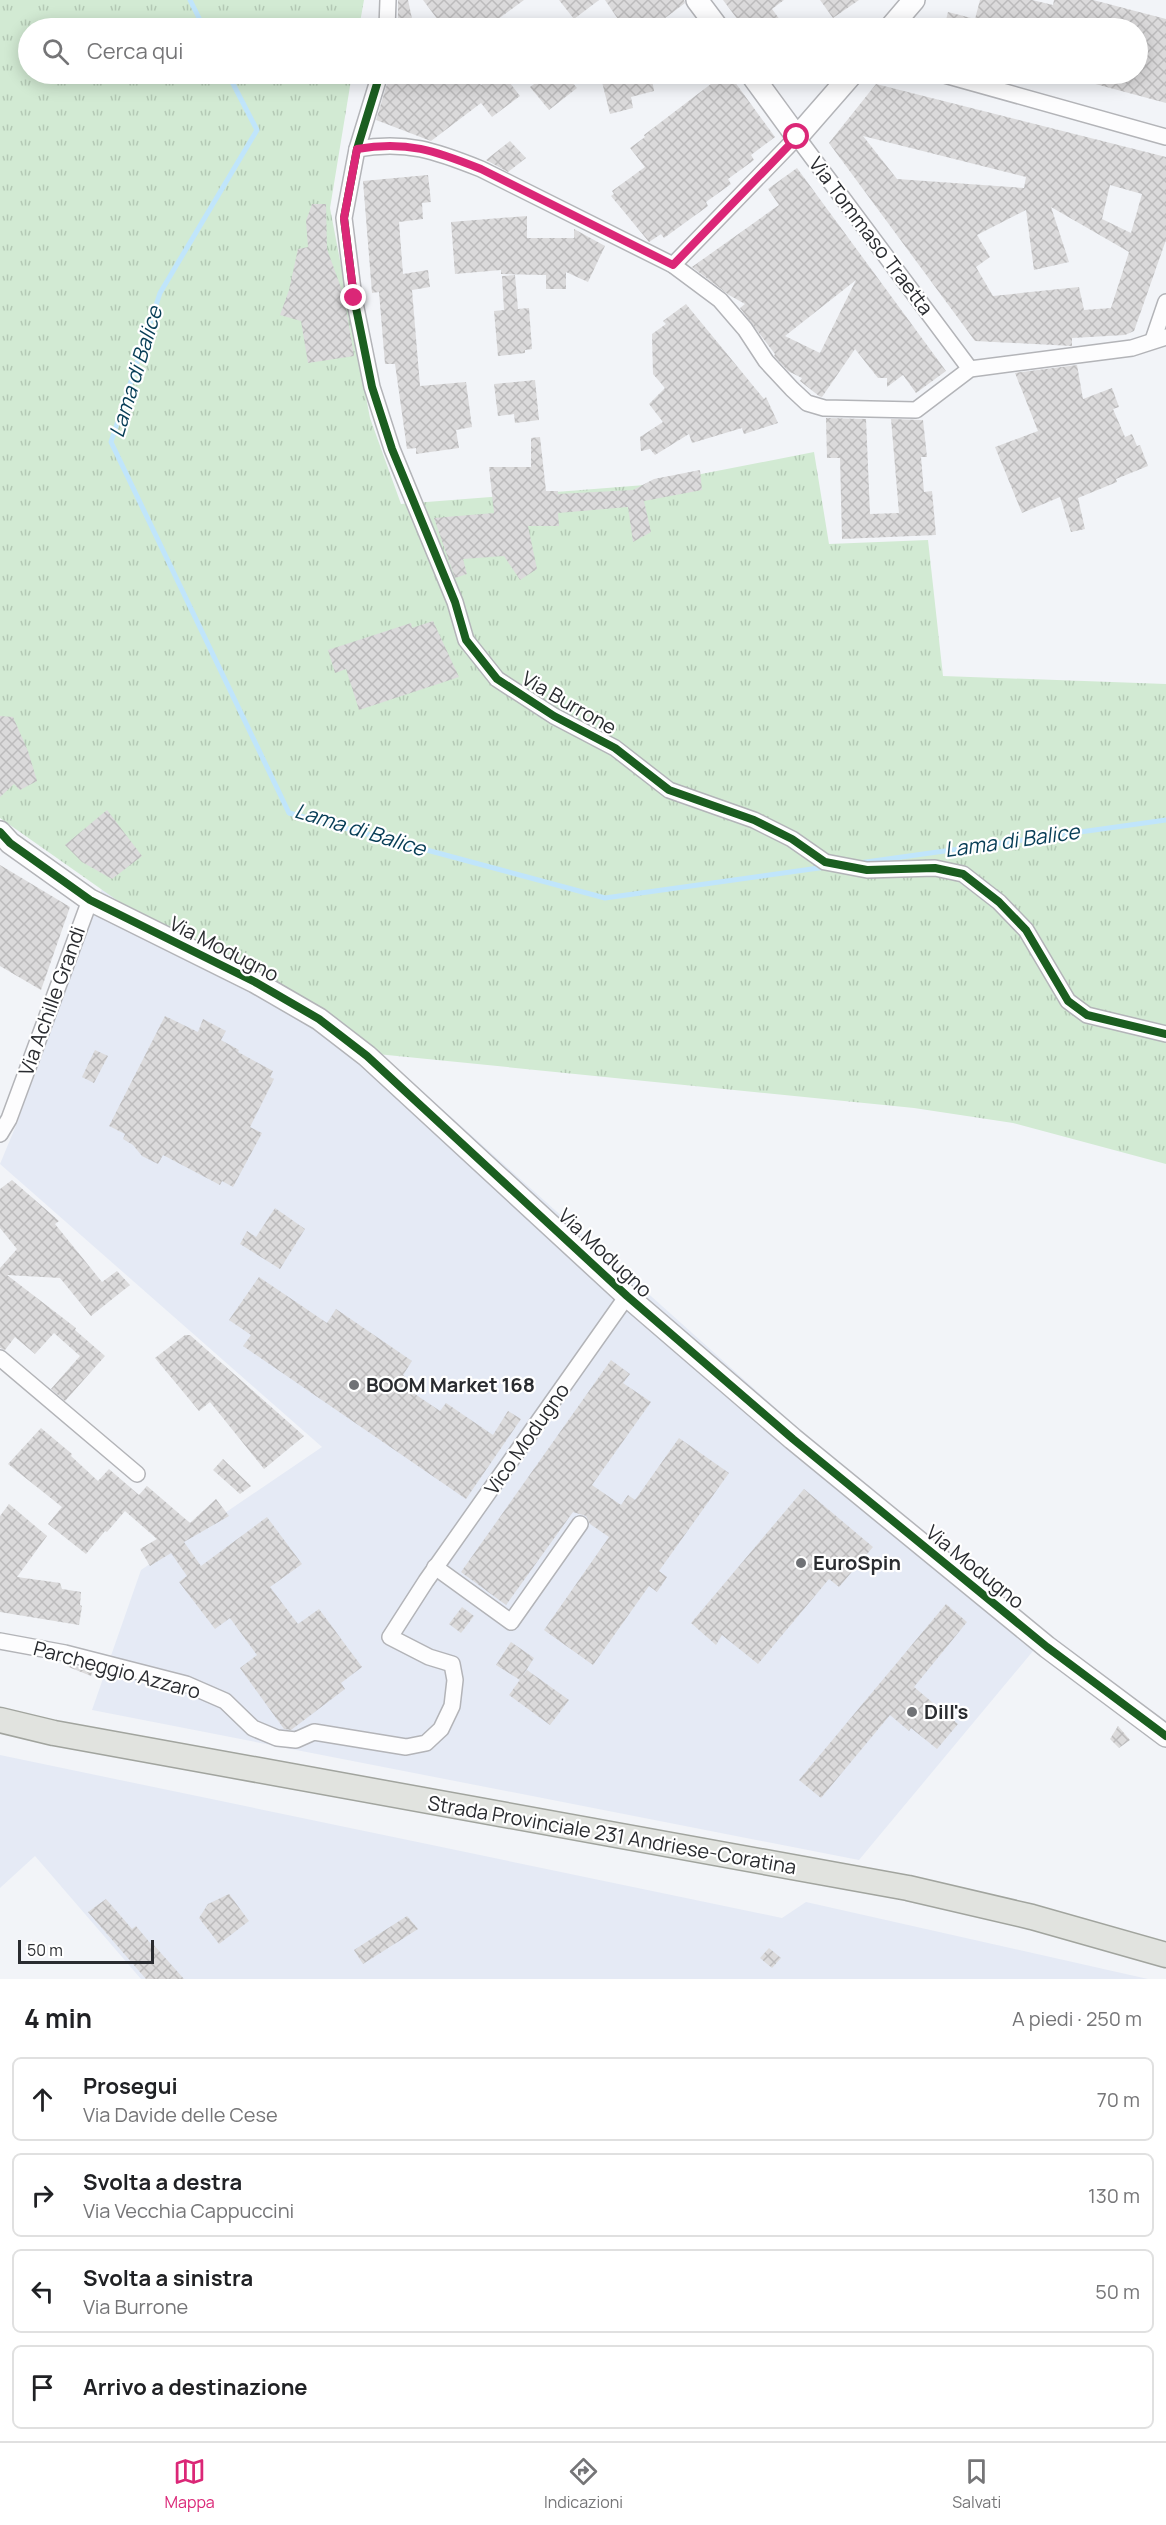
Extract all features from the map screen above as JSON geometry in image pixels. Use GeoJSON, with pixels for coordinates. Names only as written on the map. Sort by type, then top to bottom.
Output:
{"type":"FeatureCollection","features":[{"type":"Feature","properties":{"kind":"main road","name":"Strada Provinciale 231 Andriese-Coratina"},"geometry":{"type":"LineString","coordinates":[[0,1720],[54,1733]]}},
{"type":"Feature","properties":{"kind":"main road","name":"Strada Provinciale 231 Andriese-Coratina"},"geometry":{"type":"LineString","coordinates":[[0,1726],[54,1733],[908,1888],[1032,1917],[1166,1955]]}},
{"type":"Feature","properties":{"kind":"street"},"geometry":{"type":"LineString","coordinates":[[387,18],[388,0]]}},
{"type":"Feature","properties":{"kind":"street"},"geometry":{"type":"LineString","coordinates":[[899,18],[914,0]]}},
{"type":"Feature","properties":{"kind":"street"},"geometry":{"type":"LineString","coordinates":[[700,1],[711,18]]}},
{"type":"Feature","properties":{"kind":"street","name":"Via Burrone"},"geometry":{"type":"LineString","coordinates":[[377,84],[357,149],[344,218],[354,298],[372,387],[392,449],[446,580],[466,640],[496,679],[554,716],[615,748],[669,790],[753,820],[792,839],[825,862],[867,870],[935,868],[963,874],[999,902],[1026,930],[1068,1001],[1087,1015],[1166,1034]]}},
{"type":"Feature","properties":{"kind":"street","name":"Via Tommaso Traetta"},"geometry":{"type":"LineString","coordinates":[[758,84],[970,369]]}},
{"type":"Feature","properties":{"kind":"street"},"geometry":{"type":"LineString","coordinates":[[673,265],[797,137],[843,84]]}},
{"type":"Feature","properties":{"kind":"street"},"geometry":{"type":"LineString","coordinates":[[977,84],[1166,137]]}},
{"type":"Feature","properties":{"kind":"street"},"geometry":{"type":"LineString","coordinates":[[357,149],[383,144],[417,147],[452,157],[481,169],[673,265],[720,300],[745,329],[766,361],[807,403],[824,408],[916,410],[970,369],[1132,348],[1159,338],[1166,302]]}},
{"type":"Feature","properties":{"kind":"street","name":"Via Modugno"},"geometry":{"type":"LineString","coordinates":[[0,832],[10,843],[90,900],[255,982],[319,1019],[376,1064],[627,1296],[793,1439],[1023,1627],[1166,1736]]}},
{"type":"Feature","properties":{"kind":"street","name":"Via Achille Grandi"},"geometry":{"type":"LineString","coordinates":[[0,1134],[9,1119],[90,900]]}},
{"type":"Feature","properties":{"kind":"street","name":"Vico Modugno"},"geometry":{"type":"LineString","coordinates":[[426,1581],[627,1296]]}},
{"type":"Feature","properties":{"kind":"street"},"geometry":{"type":"LineString","coordinates":[[0,1358],[138,1474]]}},
{"type":"Feature","properties":{"kind":"street"},"geometry":{"type":"LineString","coordinates":[[435,1568],[512,1622],[580,1524]]}},
{"type":"Feature","properties":{"kind":"street","name":"Parcheggio Azzaro"},"geometry":{"type":"LineString","coordinates":[[0,1641],[65,1653],[186,1684],[225,1701],[254,1728],[277,1738],[296,1740],[314,1732],[406,1747],[426,1743],[441,1728],[452,1706],[455,1680],[452,1664],[429,1657],[390,1637],[426,1581]]}},
{"type":"Feature","properties":{"kind":"shaded area"},"geometry":{"type":"Polygon","coordinates":[[[102,889],[352,1028],[807,1436],[1048,1633],[859,1860],[92,1710],[141,1570],[322,1447],[0,1164],[102,889]]]}},
{"type":"Feature","properties":{"kind":"shaded area"},"geometry":{"type":"Polygon","coordinates":[[[0,1755],[782,1918],[806,1902],[1148,1979],[141,1979],[35,1856],[0,1888],[0,1755]]]}},
{"type":"Feature","properties":{"kind":"green space"},"geometry":{"type":"Polygon","coordinates":[[[0,0],[364,0],[361,18],[18,18],[18,84],[350,84],[330,208],[370,418],[401,504],[645,485],[814,452],[829,544],[928,540],[943,676],[1166,684],[1166,1164],[1013,1123],[914,1108],[377,1054],[118,901],[0,818],[0,0]]]}},
{"type":"Feature","properties":{"kind":"building"},"geometry":{"type":"Polygon","coordinates":[[[398,0],[408,0],[412,18],[398,18],[398,0]]]}},
{"type":"Feature","properties":{"kind":"building"},"geometry":{"type":"Polygon","coordinates":[[[423,0],[524,0],[500,18],[436,18],[423,0]]]}},
{"type":"Feature","properties":{"kind":"building"},"geometry":{"type":"Polygon","coordinates":[[[559,0],[599,0],[575,18],[559,0]]]}},
{"type":"Feature","properties":{"kind":"building"},"geometry":{"type":"Polygon","coordinates":[[[605,0],[684,0],[685,3],[665,18],[617,18],[605,0]]]}},
{"type":"Feature","properties":{"kind":"building"},"geometry":{"type":"Polygon","coordinates":[[[723,0],[784,0],[772,9],[779,18],[736,18],[723,0]]]}},
{"type":"Feature","properties":{"kind":"building"},"geometry":{"type":"Polygon","coordinates":[[[820,0],[859,0],[833,18],[820,0]]]}},
{"type":"Feature","properties":{"kind":"building"},"geometry":{"type":"Polygon","coordinates":[[[980,0],[1032,0],[1053,5],[1054,0],[1093,0],[1166,19],[1166,103],[1095,84],[1148,84],[1148,18],[975,18],[980,0]]]}},
{"type":"Feature","properties":{"kind":"building"},"geometry":{"type":"Polygon","coordinates":[[[948,12],[971,18],[946,18],[948,12]]]}},
{"type":"Feature","properties":{"kind":"building"},"geometry":{"type":"Polygon","coordinates":[[[387,84],[511,84],[520,96],[492,117],[481,103],[431,141],[376,120],[387,84]]]}},
{"type":"Feature","properties":{"kind":"building"},"geometry":{"type":"Polygon","coordinates":[[[534,84],[574,84],[577,88],[549,110],[530,87],[534,84]]]}},
{"type":"Feature","properties":{"kind":"building"},"geometry":{"type":"Polygon","coordinates":[[[602,84],[653,84],[654,91],[631,97],[633,108],[610,114],[602,84]]]}},
{"type":"Feature","properties":{"kind":"building"},"geometry":{"type":"Polygon","coordinates":[[[711,84],[736,84],[775,137],[751,155],[754,160],[728,179],[731,184],[706,202],[708,206],[664,238],[661,234],[649,242],[611,196],[614,194],[612,191],[645,167],[630,148],[645,137],[644,135],[711,84]]]}},
{"type":"Feature","properties":{"kind":"building"},"geometry":{"type":"Polygon","coordinates":[[[876,84],[1166,157],[1166,240],[1134,331],[1125,335],[1072,338],[1072,346],[975,341],[829,143],[876,84]],[[863,136],[897,179],[1024,188],[1026,177],[863,136]],[[1110,185],[1102,219],[1131,233],[1142,194],[1110,185]],[[1051,207],[1069,262],[1034,270],[1026,210],[977,235],[990,257],[976,267],[993,296],[1079,287],[1084,310],[1111,308],[1129,252],[1051,207]]]}},
{"type":"Feature","properties":{"kind":"building"},"geometry":{"type":"Polygon","coordinates":[[[510,141],[526,158],[508,172],[486,160],[510,141]]]}},
{"type":"Feature","properties":{"kind":"building"},"geometry":{"type":"Polygon","coordinates":[[[797,168],[946,371],[916,393],[903,375],[887,387],[887,378],[878,378],[855,349],[822,397],[800,381],[802,378],[788,371],[774,356],[775,354],[740,308],[745,304],[692,267],[779,205],[768,189],[797,168]],[[856,280],[785,336],[820,353],[856,280]]]}},
{"type":"Feature","properties":{"kind":"building"},"geometry":{"type":"Polygon","coordinates":[[[428,175],[431,202],[422,203],[423,219],[399,222],[403,274],[428,270],[430,287],[412,290],[420,386],[466,382],[472,427],[456,430],[459,448],[416,454],[416,448],[407,449],[395,364],[385,364],[379,292],[372,293],[363,181],[428,175]]]}},
{"type":"Feature","properties":{"kind":"building"},"geometry":{"type":"Polygon","coordinates":[[[312,204],[326,204],[327,249],[344,296],[354,356],[308,363],[301,321],[280,315],[289,290],[298,249],[308,247],[306,221],[312,204]]]}},
{"type":"Feature","properties":{"kind":"building"},"geometry":{"type":"Polygon","coordinates":[[[527,216],[527,238],[574,238],[574,229],[605,246],[588,282],[566,272],[566,289],[546,289],[546,275],[501,274],[501,270],[455,274],[451,222],[527,216]]]}},
{"type":"Feature","properties":{"kind":"building"},"geometry":{"type":"Polygon","coordinates":[[[515,275],[518,309],[529,308],[532,349],[525,350],[525,353],[498,356],[494,311],[504,310],[502,276],[515,275]]]}},
{"type":"Feature","properties":{"kind":"building"},"geometry":{"type":"Polygon","coordinates":[[[686,304],[764,399],[766,397],[778,423],[744,434],[742,428],[692,443],[689,434],[655,455],[650,449],[641,451],[640,437],[663,422],[649,404],[665,388],[653,374],[652,334],[666,324],[663,321],[686,304]]]}},
{"type":"Feature","properties":{"kind":"building"},"geometry":{"type":"Polygon","coordinates":[[[1077,365],[1083,399],[1112,388],[1119,407],[1113,409],[1125,437],[1132,434],[1137,446],[1140,445],[1148,466],[1078,498],[1085,529],[1071,532],[1060,497],[1022,513],[995,447],[1038,431],[1015,373],[1077,365]]]}},
{"type":"Feature","properties":{"kind":"building"},"geometry":{"type":"Polygon","coordinates":[[[535,380],[539,420],[515,423],[514,414],[498,416],[494,384],[535,380]]]}},
{"type":"Feature","properties":{"kind":"building"},"geometry":{"type":"Polygon","coordinates":[[[826,418],[866,419],[870,514],[899,513],[891,419],[923,420],[927,457],[921,457],[924,492],[932,491],[936,535],[842,539],[840,458],[827,458],[826,418]]]}},
{"type":"Feature","properties":{"kind":"building"},"geometry":{"type":"Polygon","coordinates":[[[540,437],[546,491],[558,491],[558,494],[633,490],[654,479],[700,470],[702,490],[644,501],[651,532],[633,542],[628,507],[558,513],[559,526],[528,526],[537,569],[520,580],[504,556],[463,559],[467,574],[455,578],[434,518],[494,513],[489,467],[531,467],[531,438],[540,437]]]}},
{"type":"Feature","properties":{"kind":"building"},"geometry":{"type":"Polygon","coordinates":[[[433,621],[459,677],[359,710],[346,669],[335,673],[328,650],[411,623],[412,628],[433,621]]]}},
{"type":"Feature","properties":{"kind":"building"},"geometry":{"type":"Polygon","coordinates":[[[0,716],[13,717],[28,751],[37,781],[20,790],[14,784],[0,797],[0,716]]]}},
{"type":"Feature","properties":{"kind":"building"},"geometry":{"type":"Polygon","coordinates":[[[107,810],[142,856],[112,879],[82,862],[65,845],[107,810]]]}},
{"type":"Feature","properties":{"kind":"building"},"geometry":{"type":"Polygon","coordinates":[[[0,865],[70,907],[41,990],[0,966],[0,865]]]}},
{"type":"Feature","properties":{"kind":"building"},"geometry":{"type":"Polygon","coordinates":[[[165,1016],[198,1032],[203,1019],[226,1031],[221,1040],[273,1071],[270,1077],[274,1079],[250,1127],[262,1133],[233,1187],[222,1181],[220,1185],[163,1155],[158,1164],[142,1156],[133,1145],[123,1139],[125,1134],[109,1126],[165,1016]]]}},
{"type":"Feature","properties":{"kind":"building"},"geometry":{"type":"Polygon","coordinates":[[[95,1050],[108,1056],[94,1083],[82,1077],[95,1050]]]}},
{"type":"Feature","properties":{"kind":"building"},"geometry":{"type":"Polygon","coordinates":[[[12,1180],[59,1221],[55,1224],[102,1282],[117,1271],[130,1285],[91,1316],[60,1278],[7,1275],[76,1328],[75,1330],[105,1356],[65,1401],[51,1389],[80,1356],[54,1333],[35,1354],[15,1337],[5,1350],[0,1348],[0,1268],[17,1249],[0,1228],[0,1189],[12,1180]]]}},
{"type":"Feature","properties":{"kind":"building"},"geometry":{"type":"Polygon","coordinates":[[[275,1208],[305,1229],[280,1269],[240,1244],[247,1231],[256,1237],[275,1208]]]}},
{"type":"Feature","properties":{"kind":"building","name":"BOOM Market 168"},"geometry":{"type":"Polygon","coordinates":[[[259,1277],[327,1323],[336,1309],[412,1361],[403,1375],[411,1381],[406,1388],[440,1411],[446,1403],[493,1435],[508,1411],[521,1419],[466,1499],[243,1346],[251,1335],[229,1320],[259,1277]]]}},
{"type":"Feature","properties":{"kind":"building"},"geometry":{"type":"Polygon","coordinates":[[[185,1335],[190,1335],[304,1436],[264,1469],[210,1402],[199,1411],[155,1358],[185,1335]]]}},
{"type":"Feature","properties":{"kind":"building"},"geometry":{"type":"Polygon","coordinates":[[[611,1360],[630,1374],[623,1383],[651,1402],[592,1485],[621,1505],[628,1495],[635,1500],[679,1438],[729,1473],[659,1571],[667,1577],[657,1592],[649,1586],[593,1665],[544,1630],[609,1537],[590,1524],[586,1516],[573,1512],[506,1605],[461,1572],[611,1360]]]}},
{"type":"Feature","properties":{"kind":"building"},"geometry":{"type":"Polygon","coordinates":[[[41,1428],[72,1454],[71,1456],[98,1481],[109,1469],[139,1495],[147,1486],[190,1523],[216,1499],[229,1516],[184,1542],[201,1566],[267,1517],[302,1564],[270,1587],[298,1624],[319,1609],[362,1667],[341,1683],[345,1689],[291,1730],[284,1729],[240,1668],[257,1655],[230,1618],[215,1629],[179,1582],[187,1576],[171,1553],[150,1566],[140,1549],[157,1539],[125,1511],[86,1554],[48,1524],[62,1507],[8,1464],[41,1428]]]}},
{"type":"Feature","properties":{"kind":"building"},"geometry":{"type":"Polygon","coordinates":[[[223,1459],[251,1486],[240,1494],[213,1470],[223,1459]]]}},
{"type":"Feature","properties":{"kind":"building","name":"EuroSpin"},"geometry":{"type":"Polygon","coordinates":[[[804,1489],[873,1547],[839,1587],[829,1579],[758,1664],[722,1635],[716,1645],[691,1623],[804,1489]]]}},
{"type":"Feature","properties":{"kind":"building"},"geometry":{"type":"Polygon","coordinates":[[[9,1504],[47,1536],[17,1577],[60,1583],[62,1589],[81,1592],[80,1605],[82,1606],[79,1625],[0,1612],[0,1516],[9,1504]]]}},
{"type":"Feature","properties":{"kind":"building"},"geometry":{"type":"Polygon","coordinates":[[[946,1604],[967,1622],[914,1687],[958,1724],[937,1749],[911,1728],[909,1731],[890,1715],[821,1798],[799,1780],[946,1604]]]}},
{"type":"Feature","properties":{"kind":"building"},"geometry":{"type":"Polygon","coordinates":[[[462,1607],[474,1616],[461,1633],[449,1624],[462,1607]]]}},
{"type":"Feature","properties":{"kind":"building"},"geometry":{"type":"Polygon","coordinates":[[[511,1642],[534,1658],[520,1680],[496,1665],[511,1642]]]}},
{"type":"Feature","properties":{"kind":"building"},"geometry":{"type":"Polygon","coordinates":[[[67,1664],[93,1670],[91,1676],[66,1666],[67,1664]]]}},
{"type":"Feature","properties":{"kind":"building"},"geometry":{"type":"Polygon","coordinates":[[[527,1670],[569,1700],[550,1725],[509,1695],[527,1670]]]}},
{"type":"Feature","properties":{"kind":"building"},"geometry":{"type":"Polygon","coordinates":[[[1118,1726],[1130,1740],[1119,1748],[1110,1739],[1118,1726]]]}},
{"type":"Feature","properties":{"kind":"building"},"geometry":{"type":"Polygon","coordinates":[[[229,1894],[249,1921],[219,1944],[199,1918],[208,1904],[229,1894]]]}},
{"type":"Feature","properties":{"kind":"building"},"geometry":{"type":"Polygon","coordinates":[[[106,1899],[132,1929],[136,1926],[184,1979],[146,1979],[88,1912],[106,1899]]]}},
{"type":"Feature","properties":{"kind":"building"},"geometry":{"type":"Polygon","coordinates":[[[407,1916],[418,1929],[363,1964],[354,1950],[407,1916]]]}},
{"type":"Feature","properties":{"kind":"building"},"geometry":{"type":"Polygon","coordinates":[[[769,1948],[781,1958],[772,1968],[760,1958],[769,1948]]]}},
{"type":"Feature","properties":{"kind":"waterway","name":"Lama di Balice"},"geometry":{"type":"LineString","coordinates":[[190,0],[199,18]]}},
{"type":"Feature","properties":{"kind":"waterway","name":"Lama di Balice"},"geometry":{"type":"LineString","coordinates":[[233,84],[257,130],[160,293],[111,442],[289,813],[605,898],[826,867]]}},
{"type":"Feature","properties":{"kind":"waterway","name":"Lama di Balice"},"geometry":{"type":"LineString","coordinates":[[859,863],[1166,820]]}},
{"type":"Feature","properties":{"kind":"cycle path"},"geometry":{"type":"LineString","coordinates":[[377,84],[357,149],[344,218],[354,298],[372,387],[392,449],[455,602],[466,640],[497,679],[554,716],[615,748],[669,790],[754,820],[792,839],[825,862],[867,870],[935,868],[963,874],[999,902],[1026,930],[1068,1001],[1087,1015],[1166,1034]]}},
{"type":"Feature","properties":{"kind":"cycle path"},"geometry":{"type":"LineString","coordinates":[[0,832],[10,843],[90,900],[255,982],[319,1019],[367,1056],[627,1296],[793,1439],[1047,1647],[1166,1736]]}},
{"type":"Feature","properties":{"kind":"place","name":"BOOM Market 168"},"geometry":{"type":"Point","coordinates":[354,1385]}},
{"type":"Feature","properties":{"kind":"place","name":"EuroSpin"},"geometry":{"type":"Point","coordinates":[801,1563]}},
{"type":"Feature","properties":{"kind":"place","name":"Dill's"},"geometry":{"type":"Point","coordinates":[912,1712]}},
{"type":"Feature","properties":{"kind":"route"},"geometry":{"type":"LineString","coordinates":[[354,298],[344,218],[357,149],[383,144],[417,147],[452,157],[481,169],[673,265],[797,137]]}}]}
